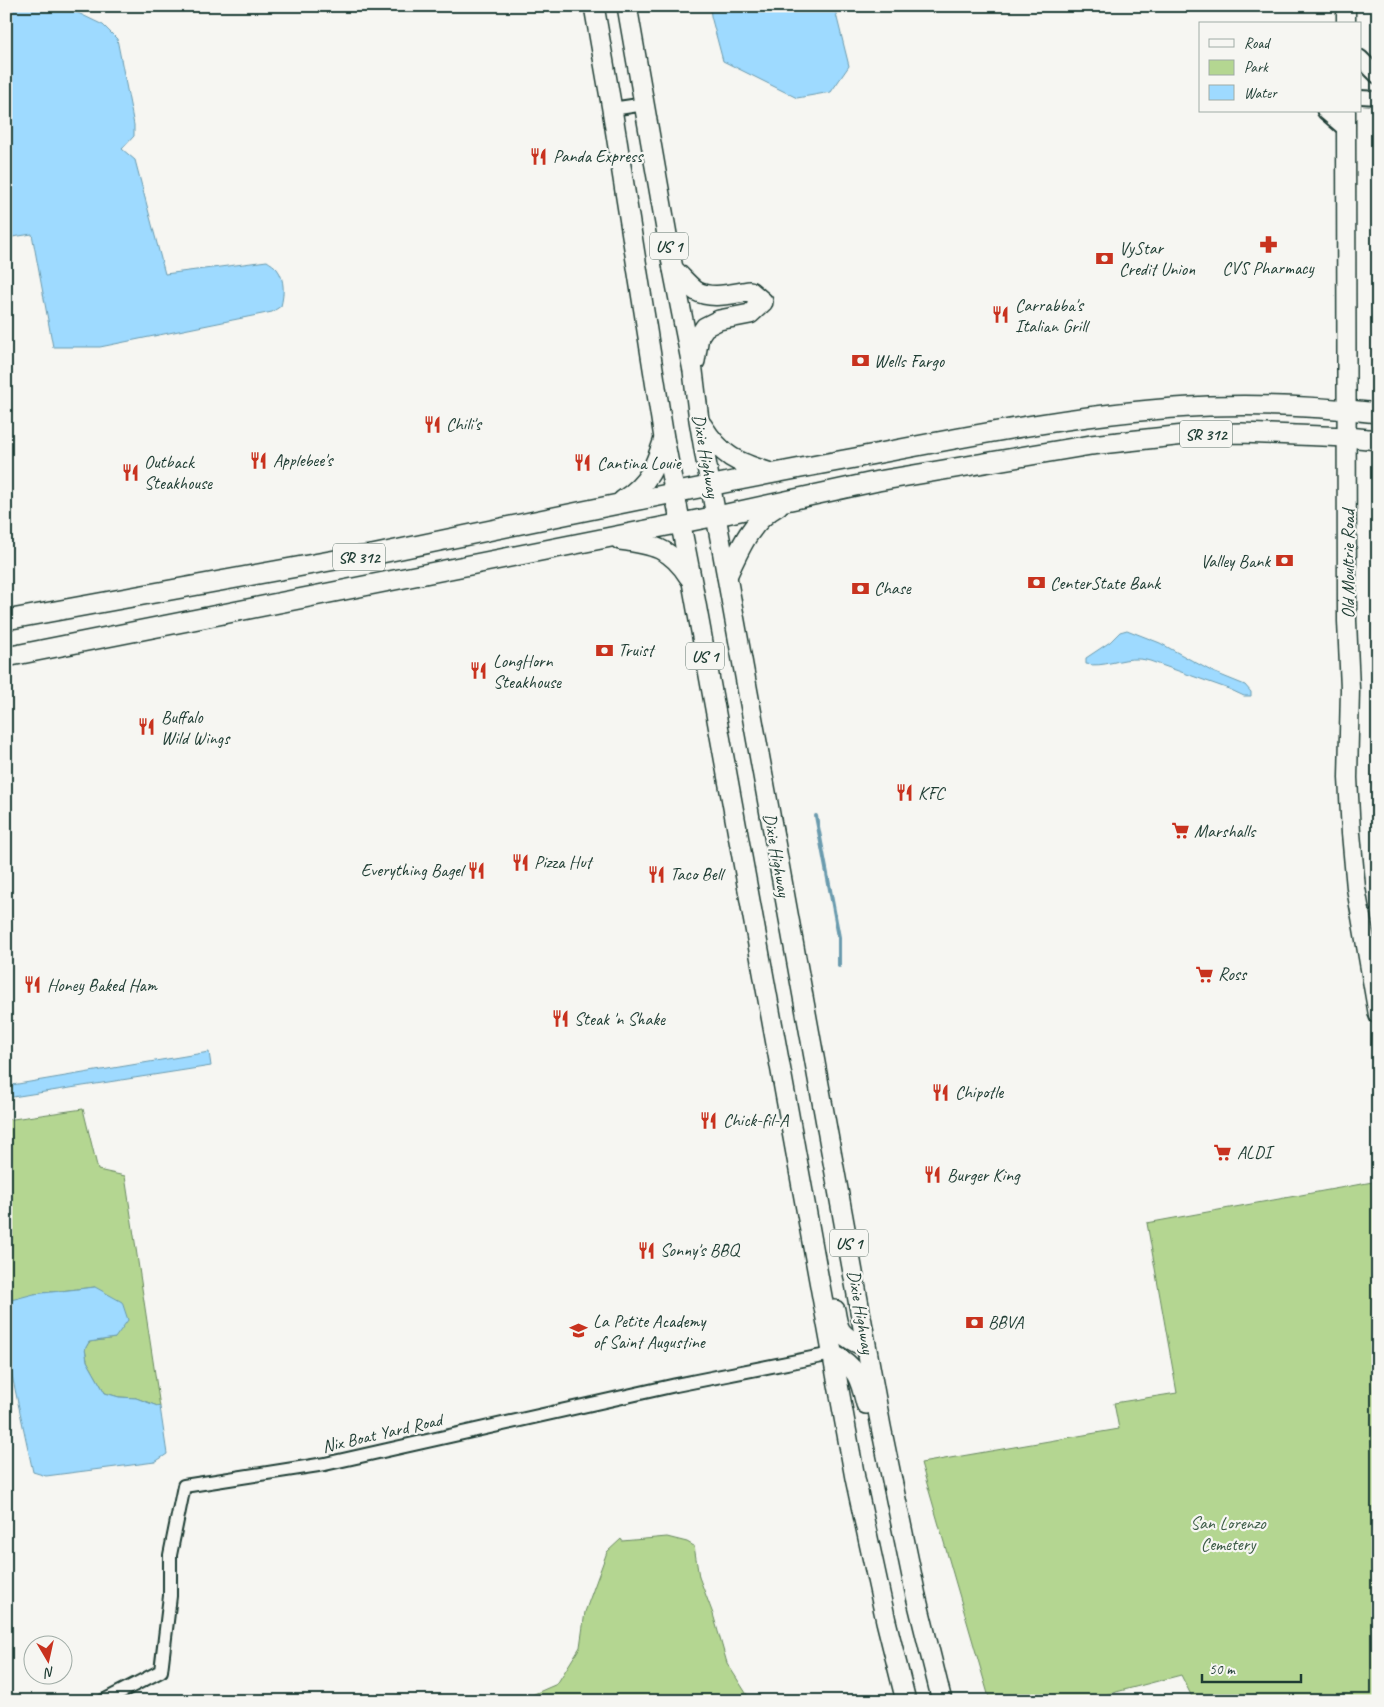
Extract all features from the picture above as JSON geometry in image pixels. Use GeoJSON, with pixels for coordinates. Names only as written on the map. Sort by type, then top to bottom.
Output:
{"type":"FeatureCollection","features":[{"type":"Feature","properties":{"kind":"main road","name":"Dixie Highway"},"geometry":{"type":"LineString","coordinates":[[594,6],[664,438],[692,582],[832,1354],[868,1542],[906,1701]]}},
{"type":"Feature","properties":{"kind":"main road","name":"Dixie Highway"},"geometry":{"type":"LineString","coordinates":[[627,6],[673,269],[694,371],[699,420],[861,1312],[880,1427],[906,1553],[942,1701]]}},
{"type":"Feature","properties":{"kind":"main road"},"geometry":{"type":"LineString","coordinates":[[1346,6],[1346,22]]}},
{"type":"Feature","properties":{"kind":"main road","name":"Old Moultrie Road"},"geometry":{"type":"LineString","coordinates":[[1346,112],[1347,621],[1350,689],[1348,750],[1351,833],[1356,888],[1378,1015]]}},
{"type":"Feature","properties":{"kind":"main road"},"geometry":{"type":"LineString","coordinates":[[673,269],[695,290],[704,295],[716,296],[750,291],[763,302],[750,314],[719,320],[706,327],[699,336],[694,371]]}},
{"type":"Feature","properties":{"kind":"main road","name":"SR 312"},"geometry":{"type":"LineString","coordinates":[[6,620],[372,555],[618,503],[1031,427],[1111,415],[1210,406],[1276,406],[1378,413]]}},
{"type":"Feature","properties":{"kind":"main road"},"geometry":{"type":"LineString","coordinates":[[699,420],[712,440],[725,454],[741,463],[773,473]]}},
{"type":"Feature","properties":{"kind":"main road"},"geometry":{"type":"LineString","coordinates":[[1031,427],[1035,454]]}},
{"type":"Feature","properties":{"kind":"main road","name":"SR 312"},"geometry":{"type":"LineString","coordinates":[[6,657],[297,601],[717,516],[878,481],[1035,454],[1139,439],[1194,434],[1241,433],[1378,440]]}},
{"type":"Feature","properties":{"kind":"main road"},"geometry":{"type":"LineString","coordinates":[[618,503],[644,484],[655,465],[664,438]]}},
{"type":"Feature","properties":{"kind":"main road"},"geometry":{"type":"LineString","coordinates":[[727,576],[751,530],[762,517],[776,507],[791,500]]}},
{"type":"Feature","properties":{"kind":"main road"},"geometry":{"type":"LineString","coordinates":[[604,538],[657,546],[672,555],[692,582]]}},
{"type":"Feature","properties":{"kind":"main road"},"geometry":{"type":"LineString","coordinates":[[297,601],[325,585],[367,575],[374,562],[372,555]]}},
{"type":"Feature","properties":{"kind":"main road"},"geometry":{"type":"LineString","coordinates":[[784,1092],[798,1110],[839,1330],[843,1335],[857,1343]]}},
{"type":"Feature","properties":{"kind":"main road"},"geometry":{"type":"LineString","coordinates":[[832,1354],[848,1350],[857,1343],[860,1332],[861,1312]]}},
{"type":"Feature","properties":{"kind":"main road"},"geometry":{"type":"LineString","coordinates":[[832,1354],[851,1366],[861,1382],[889,1512],[906,1553]]}},
{"type":"Feature","properties":{"kind":"main road"},"geometry":{"type":"LineString","coordinates":[[848,1440],[859,1455],[865,1476],[886,1575],[917,1701]]}},
{"type":"Feature","properties":{"kind":"street"},"geometry":{"type":"LineString","coordinates":[[1362,60],[1378,76]]}},
{"type":"Feature","properties":{"kind":"street"},"geometry":{"type":"LineString","coordinates":[[1362,97],[1378,98]]}},
{"type":"Feature","properties":{"kind":"street"},"geometry":{"type":"LineString","coordinates":[[612,109],[645,104]]}},
{"type":"Feature","properties":{"kind":"street"},"geometry":{"type":"LineString","coordinates":[[1326,112],[1346,130]]}},
{"type":"Feature","properties":{"kind":"street","name":"Nix Boat Yard Road"},"geometry":{"type":"LineString","coordinates":[[103,1701],[161,1671],[170,1596],[170,1555],[184,1486],[325,1464],[667,1388],[832,1354]]}},
{"type":"Feature","properties":{"kind":"green space"},"geometry":{"type":"Polygon","coordinates":[[[83,1109],[98,1170],[125,1176],[160,1407],[136,1398],[119,1397],[105,1393],[87,1361],[85,1349],[89,1342],[115,1338],[95,1287],[34,1294],[6,1328],[6,1120],[83,1109]]]}},
{"type":"Feature","properties":{"kind":"green space","name":"San Lorenzo Cemetery"},"geometry":{"type":"Polygon","coordinates":[[[1378,1181],[1378,1701],[1194,1701],[1181,1675],[1082,1701],[990,1701],[921,1463],[1119,1429],[1114,1403],[1177,1393],[1147,1223],[1378,1181]]]}},
{"type":"Feature","properties":{"kind":"green space"},"geometry":{"type":"Polygon","coordinates":[[[667,1537],[687,1542],[694,1546],[699,1577],[713,1614],[727,1663],[751,1701],[524,1701],[525,1698],[557,1684],[580,1647],[585,1612],[607,1552],[621,1539],[622,1541],[667,1537]]]}},
{"type":"Feature","properties":{"kind":"water"},"geometry":{"type":"Polygon","coordinates":[[[6,6],[70,6],[74,11],[103,25],[117,39],[134,125],[134,136],[122,149],[135,160],[165,274],[267,261],[280,273],[283,282],[281,306],[272,312],[100,347],[53,347],[32,234],[6,238],[6,6]]]}},
{"type":"Feature","properties":{"kind":"water"},"geometry":{"type":"Polygon","coordinates":[[[710,6],[834,6],[849,66],[831,92],[797,98],[723,61],[710,6]]]}},
{"type":"Feature","properties":{"kind":"water"},"geometry":{"type":"Polygon","coordinates":[[[1127,630],[1160,643],[1213,672],[1245,685],[1251,692],[1251,696],[1244,696],[1229,689],[1140,659],[1099,665],[1086,664],[1086,658],[1110,642],[1120,632],[1127,630]]]}},
{"type":"Feature","properties":{"kind":"water"},"geometry":{"type":"Polygon","coordinates":[[[209,1052],[211,1066],[6,1098],[6,1086],[209,1052]]]}},
{"type":"Feature","properties":{"kind":"water"},"geometry":{"type":"Polygon","coordinates":[[[95,1287],[122,1302],[128,1320],[115,1338],[89,1342],[85,1349],[87,1361],[105,1393],[119,1397],[136,1398],[160,1407],[167,1454],[155,1462],[46,1476],[33,1472],[8,1357],[7,1328],[11,1300],[34,1294],[95,1287]]]}},
{"type":"Feature","properties":{"kind":"waterway"},"geometry":{"type":"LineString","coordinates":[[816,816],[839,937],[839,966]]}},
{"type":"Feature","properties":{"kind":"place","name":"Panda Express"},"geometry":{"type":"Point","coordinates":[539,156]}},
{"type":"Feature","properties":{"kind":"place","name":"CVS Pharmacy"},"geometry":{"type":"Point","coordinates":[1268,245]}},
{"type":"Feature","properties":{"kind":"place","name":"VyStar Credit Union"},"geometry":{"type":"Point","coordinates":[1105,258]}},
{"type":"Feature","properties":{"kind":"place","name":"Carrabba's Italian Grill"},"geometry":{"type":"Point","coordinates":[1001,315]}},
{"type":"Feature","properties":{"kind":"place","name":"Wells Fargo"},"geometry":{"type":"Point","coordinates":[860,361]}},
{"type":"Feature","properties":{"kind":"place","name":"Chili's"},"geometry":{"type":"Point","coordinates":[432,424]}},
{"type":"Feature","properties":{"kind":"place","name":"Applebee's"},"geometry":{"type":"Point","coordinates":[259,460]}},
{"type":"Feature","properties":{"kind":"place","name":"Cantina Louie"},"geometry":{"type":"Point","coordinates":[583,463]}},
{"type":"Feature","properties":{"kind":"place","name":"Outback Steakhouse"},"geometry":{"type":"Point","coordinates":[130,472]}},
{"type":"Feature","properties":{"kind":"place","name":"Valley Bank"},"geometry":{"type":"Point","coordinates":[1284,561]}},
{"type":"Feature","properties":{"kind":"place","name":"CenterState Bank"},"geometry":{"type":"Point","coordinates":[1036,583]}},
{"type":"Feature","properties":{"kind":"place","name":"Chase"},"geometry":{"type":"Point","coordinates":[860,588]}},
{"type":"Feature","properties":{"kind":"place","name":"Truist"},"geometry":{"type":"Point","coordinates":[604,650]}},
{"type":"Feature","properties":{"kind":"place","name":"LongHorn Steakhouse"},"geometry":{"type":"Point","coordinates":[479,671]}},
{"type":"Feature","properties":{"kind":"place","name":"Buffalo Wild Wings"},"geometry":{"type":"Point","coordinates":[147,727]}},
{"type":"Feature","properties":{"kind":"place","name":"KFC"},"geometry":{"type":"Point","coordinates":[904,793]}},
{"type":"Feature","properties":{"kind":"place","name":"Marshalls"},"geometry":{"type":"Point","coordinates":[1180,831]}},
{"type":"Feature","properties":{"kind":"place","name":"Pizza Hut"},"geometry":{"type":"Point","coordinates":[520,862]}},
{"type":"Feature","properties":{"kind":"place","name":"Everything Bagel"},"geometry":{"type":"Point","coordinates":[477,870]}},
{"type":"Feature","properties":{"kind":"place","name":"Taco Bell"},"geometry":{"type":"Point","coordinates":[656,874]}},
{"type":"Feature","properties":{"kind":"place","name":"Ross"},"geometry":{"type":"Point","coordinates":[1204,974]}},
{"type":"Feature","properties":{"kind":"place","name":"Honey Baked Ham"},"geometry":{"type":"Point","coordinates":[33,985]}},
{"type":"Feature","properties":{"kind":"place","name":"Steak 'n Shake"},"geometry":{"type":"Point","coordinates":[560,1019]}},
{"type":"Feature","properties":{"kind":"place","name":"Chipotle"},"geometry":{"type":"Point","coordinates":[941,1092]}},
{"type":"Feature","properties":{"kind":"place","name":"Chick-fil-A"},"geometry":{"type":"Point","coordinates":[709,1120]}},
{"type":"Feature","properties":{"kind":"place","name":"ALDI"},"geometry":{"type":"Point","coordinates":[1223,1152]}},
{"type":"Feature","properties":{"kind":"place","name":"Burger King"},"geometry":{"type":"Point","coordinates":[933,1175]}},
{"type":"Feature","properties":{"kind":"place","name":"Sonny's BBQ"},"geometry":{"type":"Point","coordinates":[646,1250]}},
{"type":"Feature","properties":{"kind":"place","name":"BBVA"},"geometry":{"type":"Point","coordinates":[974,1322]}},
{"type":"Feature","properties":{"kind":"place","name":"La Petite Academy of Saint Augustine"},"geometry":{"type":"Point","coordinates":[579,1331]}}]}
